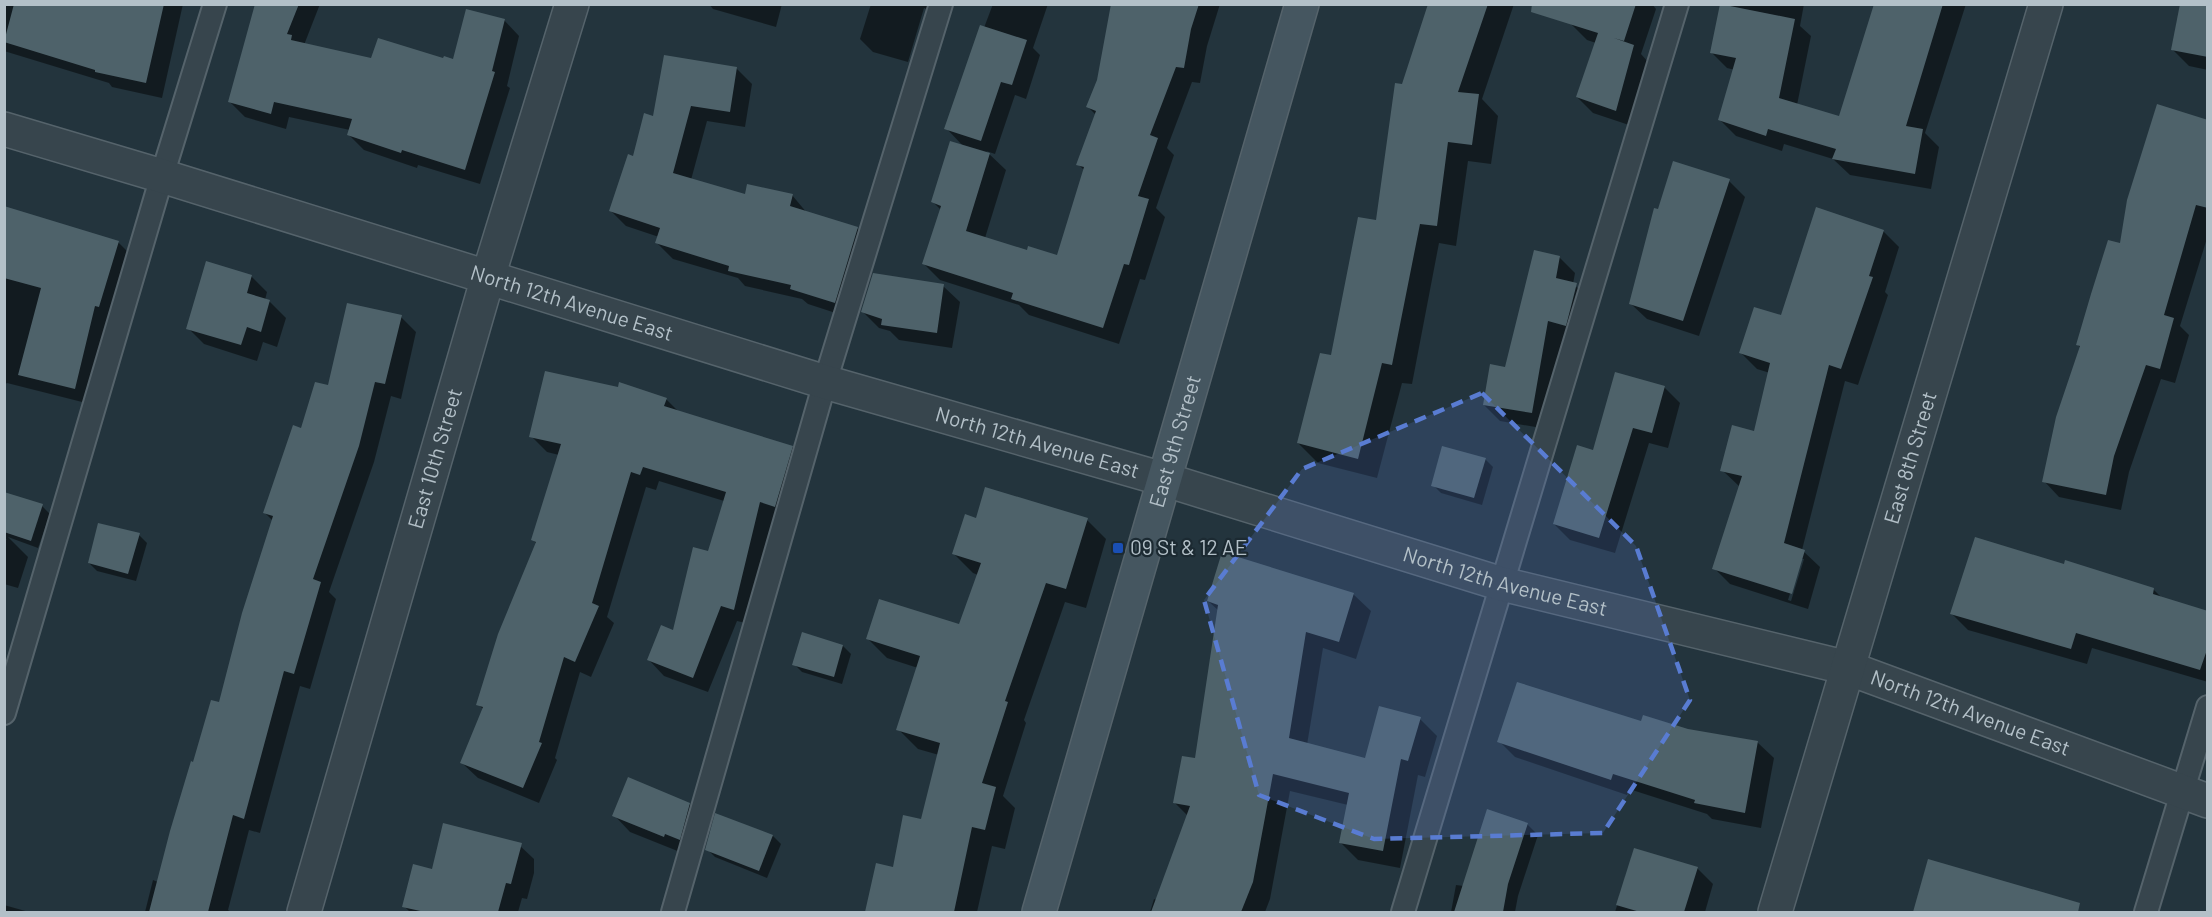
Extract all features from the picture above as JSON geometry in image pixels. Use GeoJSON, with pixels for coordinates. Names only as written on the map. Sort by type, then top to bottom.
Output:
{"type":"FeatureCollection","features":[{"type":"Feature","properties":{"kind":"street","name":"East 10th Street"},"geometry":{"type":"LineString","coordinates":[[304,912],[488,277],[572,4]]}},
{"type":"Feature","properties":{"kind":"street","name":"East 9th Street"},"geometry":{"type":"LineString","coordinates":[[1039,912],[1302,4]]}},
{"type":"Feature","properties":{"kind":"street","name":"East 8th Street"},"geometry":{"type":"LineString","coordinates":[[1775,912],[2046,4]]}},
{"type":"Feature","properties":{"kind":"street","name":"North 12th Avenue East"},"geometry":{"type":"LineString","coordinates":[[4,129],[825,382],[1163,479],[1502,584],[1848,668],[2195,797]]}},
{"type":"Feature","properties":{"kind":"lane"},"geometry":{"type":"LineString","coordinates":[[4,713],[215,4]]}},
{"type":"Feature","properties":{"kind":"lane"},"geometry":{"type":"LineString","coordinates":[[673,912],[825,382],[941,4]]}},
{"type":"Feature","properties":{"kind":"lane"},"geometry":{"type":"LineString","coordinates":[[1403,912],[1677,4]]}},
{"type":"Feature","properties":{"kind":"lane"},"geometry":{"type":"LineString","coordinates":[[2146,912],[2195,797],[2208,707]]}},
{"type":"Feature","properties":{"kind":"highlighted area"},"geometry":{"type":"Polygon","coordinates":[[[1482,393],[1636,546],[1690,700],[1603,833],[1374,839],[1259,795],[1204,600],[1302,469],[1482,393]]]}},
{"type":"Feature","properties":{"kind":"building"},"geometry":{"type":"Polygon","coordinates":[[[14,4],[164,4],[146,83],[95,72],[95,70],[4,42],[14,4]]]}},
{"type":"Feature","properties":{"kind":"building"},"geometry":{"type":"Polygon","coordinates":[[[255,4],[299,4],[287,34],[292,35],[291,40],[371,58],[378,38],[453,59],[466,9],[505,19],[492,71],[495,72],[465,170],[402,150],[401,153],[347,135],[352,119],[274,102],[271,114],[228,102],[255,4]]]}},
{"type":"Feature","properties":{"kind":"building"},"geometry":{"type":"Polygon","coordinates":[[[1111,4],[1199,4],[1191,29],[1184,68],[1176,67],[1150,135],[1158,138],[1138,196],[1149,199],[1129,265],[1124,264],[1103,328],[1011,299],[1013,293],[922,264],[941,206],[931,202],[950,141],[990,153],[966,231],[1027,250],[1028,246],[1057,255],[1084,167],[1076,165],[1096,111],[1086,107],[1097,80],[1111,4]]]}},
{"type":"Feature","properties":{"kind":"building"},"geometry":{"type":"Polygon","coordinates":[[[1428,4],[1488,4],[1458,92],[1479,94],[1472,145],[1448,142],[1437,226],[1420,224],[1392,365],[1382,363],[1358,459],[1297,443],[1320,353],[1331,355],[1358,217],[1376,220],[1395,83],[1402,84],[1428,4]]]}},
{"type":"Feature","properties":{"kind":"building"},"geometry":{"type":"Polygon","coordinates":[[[1532,4],[1636,4],[1624,41],[1614,38],[1634,45],[1616,111],[1576,97],[1598,33],[1531,12],[1532,4]]]}},
{"type":"Feature","properties":{"kind":"building"},"geometry":{"type":"Polygon","coordinates":[[[1720,4],[1795,19],[1779,98],[1839,116],[1874,4],[1943,4],[1906,126],[1923,129],[1915,174],[1832,159],[1836,149],[1768,129],[1766,136],[1718,120],[1736,58],[1710,53],[1720,4]]]}},
{"type":"Feature","properties":{"kind":"building"},"geometry":{"type":"Polygon","coordinates":[[[2180,4],[2208,4],[2208,57],[2171,50],[2180,4]]]}},
{"type":"Feature","properties":{"kind":"building"},"geometry":{"type":"Polygon","coordinates":[[[980,25],[1027,40],[1012,85],[1001,82],[981,141],[944,129],[980,25]]]}},
{"type":"Feature","properties":{"kind":"building"},"geometry":{"type":"Polygon","coordinates":[[[664,55],[737,67],[730,112],[691,106],[673,173],[745,194],[747,184],[793,194],[790,206],[858,227],[835,303],[790,289],[791,285],[728,271],[729,266],[655,243],[660,228],[609,211],[628,154],[633,156],[644,113],[653,116],[664,55]]]}},
{"type":"Feature","properties":{"kind":"building"},"geometry":{"type":"Polygon","coordinates":[[[2157,104],[2208,120],[2208,208],[2196,205],[2164,315],[2174,318],[2160,369],[2146,365],[2114,456],[2106,495],[2042,482],[2056,417],[2080,346],[2076,345],[2091,294],[2108,240],[2120,243],[2127,200],[2157,104]]]}},
{"type":"Feature","properties":{"kind":"building"},"geometry":{"type":"Polygon","coordinates":[[[1673,161],[1730,179],[1683,321],[1629,304],[1654,208],[1658,209],[1673,161]]]}},
{"type":"Feature","properties":{"kind":"building"},"geometry":{"type":"Polygon","coordinates":[[[4,206],[119,241],[99,307],[95,306],[75,389],[18,375],[41,288],[4,278],[4,206]]]}},
{"type":"Feature","properties":{"kind":"building"},"geometry":{"type":"Polygon","coordinates":[[[1816,207],[1884,230],[1869,276],[1873,277],[1841,369],[1829,365],[1784,543],[1805,550],[1792,594],[1712,569],[1742,476],[1720,471],[1732,425],[1754,431],[1770,363],[1739,353],[1754,307],[1781,315],[1816,207]]]}},
{"type":"Feature","properties":{"kind":"building"},"geometry":{"type":"Polygon","coordinates":[[[1534,250],[1560,256],[1556,278],[1577,283],[1566,326],[1548,321],[1532,413],[1483,405],[1490,364],[1505,367],[1534,250]]]}},
{"type":"Feature","properties":{"kind":"building"},"geometry":{"type":"Polygon","coordinates":[[[206,261],[252,275],[247,293],[270,300],[261,332],[247,327],[241,345],[186,329],[206,261]]]}},
{"type":"Feature","properties":{"kind":"building"},"geometry":{"type":"Polygon","coordinates":[[[873,273],[944,284],[937,333],[881,325],[882,319],[861,312],[873,273]]]}},
{"type":"Feature","properties":{"kind":"building"},"geometry":{"type":"Polygon","coordinates":[[[347,303],[402,315],[385,384],[375,382],[359,446],[313,579],[321,582],[294,674],[284,671],[244,819],[233,815],[208,912],[149,912],[191,761],[193,762],[211,700],[219,702],[242,613],[273,516],[263,513],[293,425],[301,428],[315,382],[328,385],[347,303]]]}},
{"type":"Feature","properties":{"kind":"building"},"geometry":{"type":"Polygon","coordinates":[[[545,371],[618,387],[619,382],[667,398],[664,406],[793,446],[775,507],[760,502],[734,610],[721,606],[693,678],[647,660],[661,625],[673,630],[693,547],[708,551],[726,492],[643,467],[640,475],[631,472],[592,603],[599,606],[575,662],[564,657],[539,742],[542,743],[523,788],[460,763],[483,707],[476,705],[498,634],[536,542],[531,540],[561,444],[529,437],[545,371]]]}},
{"type":"Feature","properties":{"kind":"building"},"geometry":{"type":"Polygon","coordinates":[[[1615,372],[1665,386],[1652,433],[1633,428],[1599,538],[1553,524],[1577,445],[1593,450],[1615,372]]]}},
{"type":"Feature","properties":{"kind":"building"},"geometry":{"type":"Polygon","coordinates":[[[1442,446],[1486,458],[1474,498],[1431,486],[1442,446]]]}},
{"type":"Feature","properties":{"kind":"building"},"geometry":{"type":"Polygon","coordinates":[[[985,487],[1088,518],[1066,589],[1046,583],[1005,701],[1008,702],[982,783],[996,787],[985,830],[972,827],[954,912],[865,912],[876,863],[893,867],[903,815],[921,819],[940,743],[896,730],[920,656],[866,639],[879,599],[959,624],[981,563],[952,554],[965,514],[976,518],[985,487]]]}},
{"type":"Feature","properties":{"kind":"building"},"geometry":{"type":"Polygon","coordinates":[[[4,492],[43,504],[31,541],[4,532],[4,492]]]}},
{"type":"Feature","properties":{"kind":"building"},"geometry":{"type":"Polygon","coordinates":[[[98,523],[140,533],[128,574],[88,563],[98,523]]]}},
{"type":"Feature","properties":{"kind":"building"},"geometry":{"type":"Polygon","coordinates":[[[1975,537],[2064,564],[2065,560],[2154,588],[2153,594],[2208,611],[2208,647],[2200,670],[2076,633],[2071,649],[1950,614],[1975,537]]]}},
{"type":"Feature","properties":{"kind":"building"},"geometry":{"type":"Polygon","coordinates":[[[1222,552],[1354,593],[1339,642],[1306,632],[1289,738],[1365,758],[1379,706],[1421,717],[1408,761],[1401,759],[1383,851],[1339,843],[1349,793],[1273,774],[1253,882],[1241,912],[1151,912],[1190,806],[1173,803],[1182,756],[1195,758],[1218,605],[1207,601],[1222,552]]]}},
{"type":"Feature","properties":{"kind":"building"},"geometry":{"type":"Polygon","coordinates":[[[802,632],[843,645],[834,677],[792,665],[802,632]]]}},
{"type":"Feature","properties":{"kind":"building"},"geometry":{"type":"Polygon","coordinates":[[[1517,682],[1641,721],[1643,715],[1688,729],[1758,741],[1745,813],[1694,803],[1695,800],[1613,774],[1611,780],[1497,742],[1517,682]]]}},
{"type":"Feature","properties":{"kind":"building"},"geometry":{"type":"Polygon","coordinates":[[[628,777],[690,803],[680,840],[665,834],[664,837],[612,816],[628,777]]]}},
{"type":"Feature","properties":{"kind":"building"},"geometry":{"type":"Polygon","coordinates":[[[1487,809],[1528,823],[1508,884],[1503,912],[1454,912],[1487,809]]]}},
{"type":"Feature","properties":{"kind":"building"},"geometry":{"type":"Polygon","coordinates":[[[715,813],[773,835],[759,871],[705,850],[715,813]]]}},
{"type":"Feature","properties":{"kind":"building"},"geometry":{"type":"Polygon","coordinates":[[[443,823],[522,843],[511,884],[506,883],[498,912],[425,912],[402,907],[413,864],[432,869],[443,823]]]}},
{"type":"Feature","properties":{"kind":"building"},"geometry":{"type":"Polygon","coordinates":[[[1634,848],[1698,867],[1684,912],[1640,912],[1616,905],[1634,848]]]}},
{"type":"Feature","properties":{"kind":"building"},"geometry":{"type":"Polygon","coordinates":[[[1928,859],[2080,903],[2078,912],[1913,912],[1928,859]]]}},
{"type":"Feature","properties":{"kind":"place","name":"09 St & 12 AE"},"geometry":{"type":"Point","coordinates":[1118,548]}}]}
